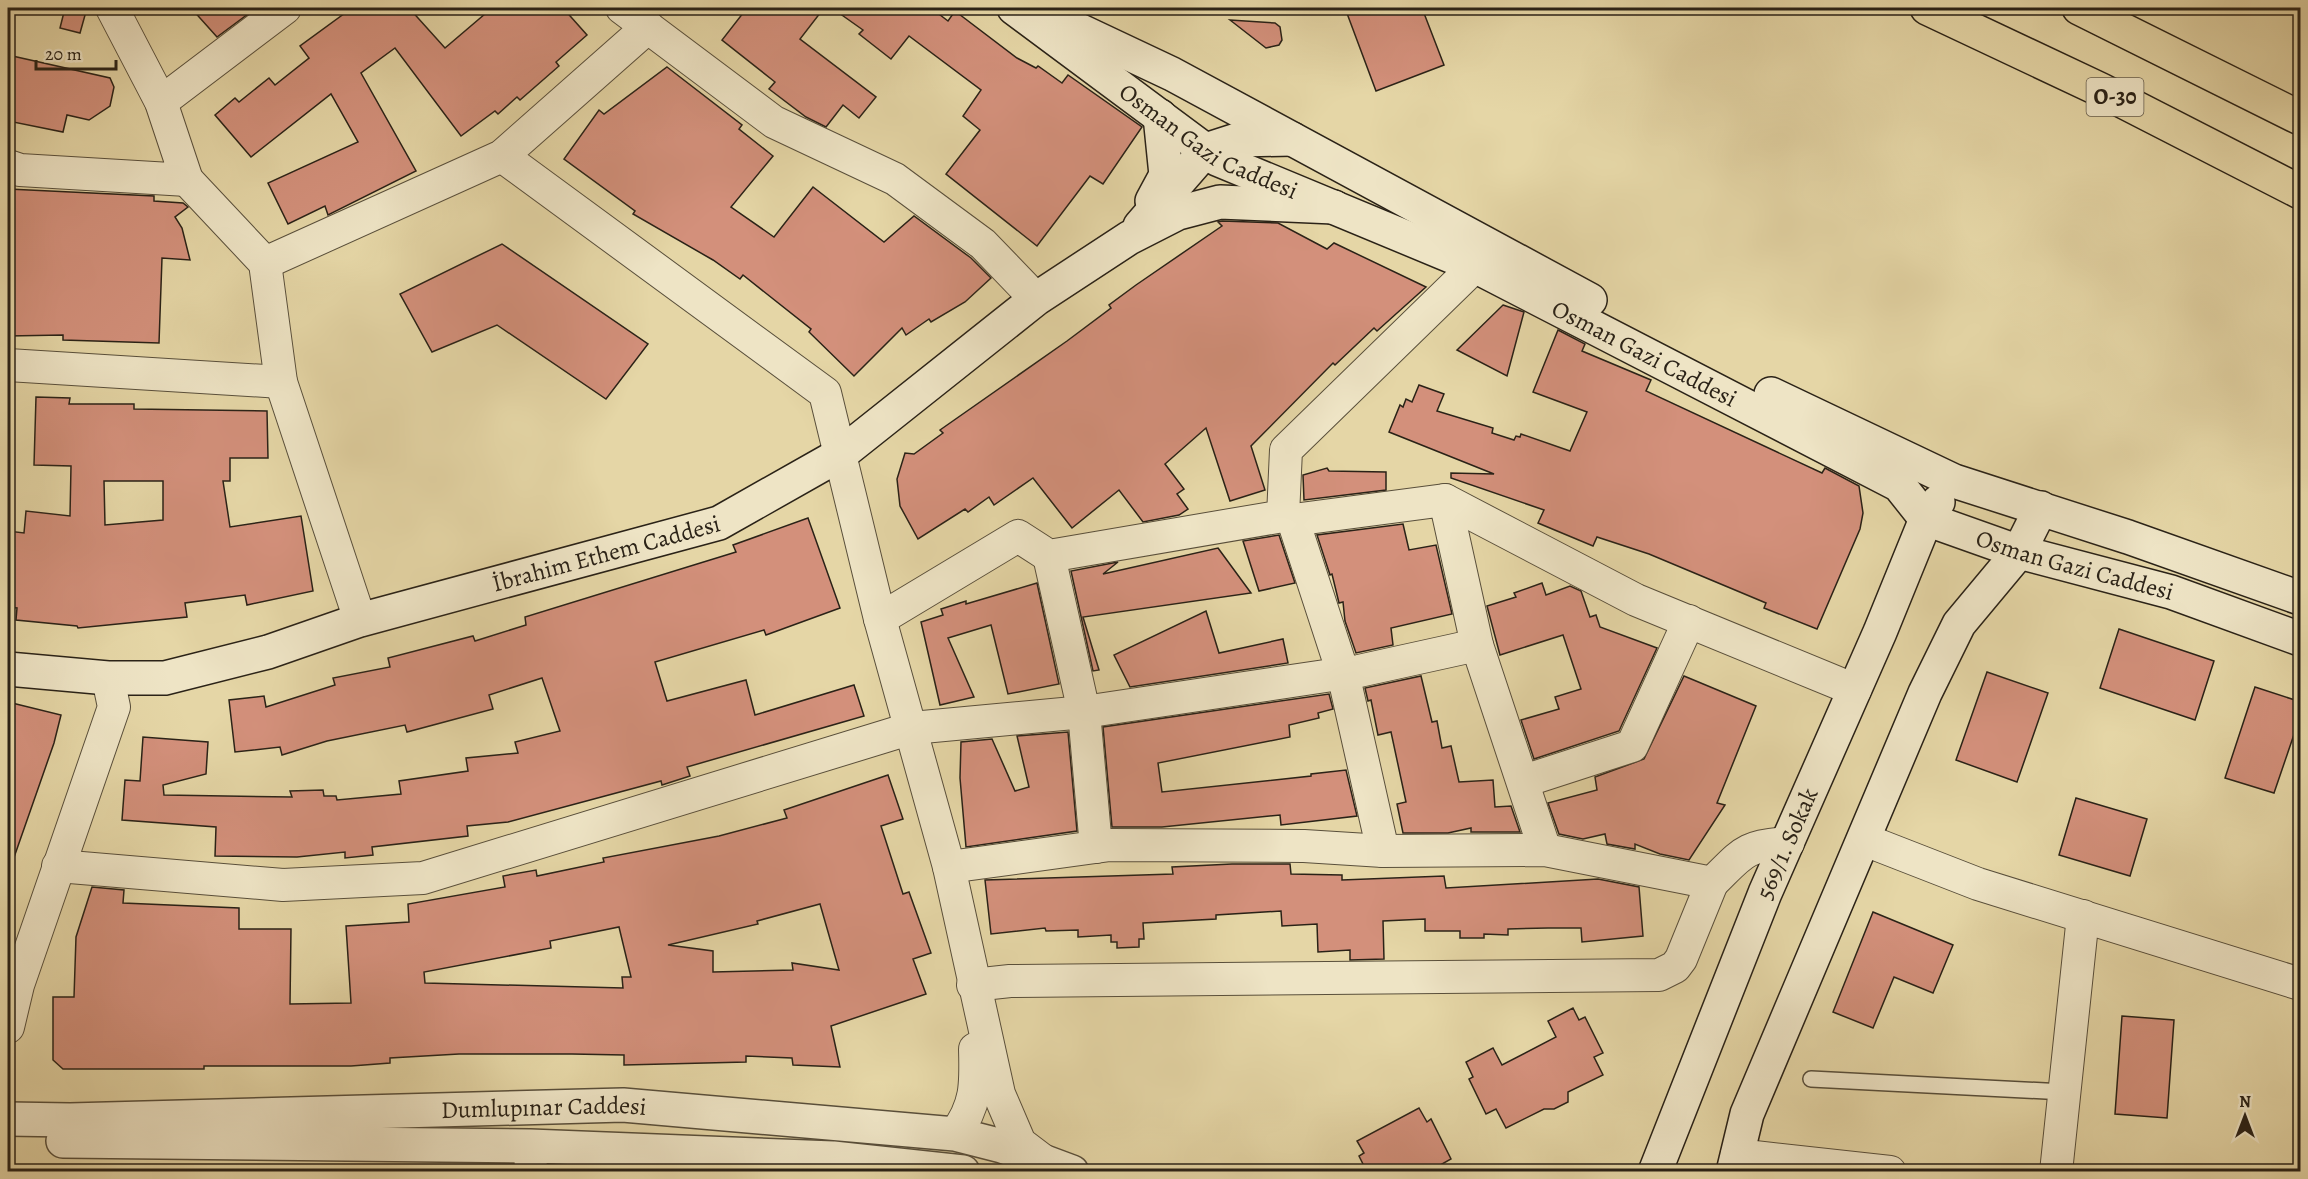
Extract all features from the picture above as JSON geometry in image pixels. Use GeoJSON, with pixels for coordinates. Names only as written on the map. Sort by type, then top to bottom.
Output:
{"type":"FeatureCollection","features":[{"type":"Feature","properties":{"kind":"highway","name":"O-30"},"geometry":{"type":"LineString","coordinates":[[1927,8],[2101,90],[2301,192]]}},
{"type":"Feature","properties":{"kind":"highway","name":"O-30"},"geometry":{"type":"LineString","coordinates":[[2079,8],[2301,118]]}},
{"type":"Feature","properties":{"kind":"main road","name":"Osman Gazi Caddesi"},"geometry":{"type":"LineString","coordinates":[[1014,8],[1206,150],[1238,154],[1334,207],[1475,266],[1899,485],[1926,519],[2019,552],[2171,592],[2301,639]]}},
{"type":"Feature","properties":{"kind":"main road","name":"Osman Gazi Caddesi"},"geometry":{"type":"LineString","coordinates":[[1032,8],[1296,139],[1693,357],[1954,481],[2040,508],[2301,598]]}},
{"type":"Feature","properties":{"kind":"main road"},"geometry":{"type":"LineString","coordinates":[[1221,100],[1238,154],[1296,139]]}},
{"type":"Feature","properties":{"kind":"main road","name":"İbrahim Ethem Caddesi"},"geometry":{"type":"LineString","coordinates":[[1129,238],[1166,176],[1160,116]]}},
{"type":"Feature","properties":{"kind":"main road","name":"İbrahim Ethem Caddesi"},"geometry":{"type":"LineString","coordinates":[[1129,238],[1206,150]]}},
{"type":"Feature","properties":{"kind":"main road","name":"İbrahim Ethem Caddesi"},"geometry":{"type":"LineString","coordinates":[[1199,207],[1238,154]]}},
{"type":"Feature","properties":{"kind":"main road","name":"İbrahim Ethem Caddesi"},"geometry":{"type":"LineString","coordinates":[[8,669],[108,678],[165,678],[268,652],[360,620],[719,523],[841,454],[1036,299],[1129,238],[1178,213],[1220,202],[1334,207]]}},
{"type":"Feature","properties":{"kind":"main road","name":"569/1. Sokak"},"geometry":{"type":"LineString","coordinates":[[1655,1172],[1788,843],[1926,519],[1954,481]]}},
{"type":"Feature","properties":{"kind":"main road"},"geometry":{"type":"LineString","coordinates":[[1735,1163],[1747,1114],[1865,840],[1925,693],[1959,624],[2019,552],[2040,508]]}},
{"type":"Feature","properties":{"kind":"main road","name":"Dumlupınar Caddesi"},"geometry":{"type":"LineString","coordinates":[[8,1119],[70,1120],[623,1105],[955,1134],[1002,1146],[1059,1167]]}},
{"type":"Feature","properties":{"kind":"main road","name":"Dumlupınar Caddesi"},"geometry":{"type":"LineString","coordinates":[[8,1141],[531,1159],[833,1158],[963,1172]]}},
{"type":"Feature","properties":{"kind":"street"},"geometry":{"type":"LineString","coordinates":[[112,8],[162,102],[187,180],[266,263],[281,382],[360,620]]}},
{"type":"Feature","properties":{"kind":"street"},"geometry":{"type":"LineString","coordinates":[[162,102],[285,8]]}},
{"type":"Feature","properties":{"kind":"street"},"geometry":{"type":"LineString","coordinates":[[622,8],[774,122],[895,179],[983,244],[1036,299]]}},
{"type":"Feature","properties":{"kind":"street"},"geometry":{"type":"LineString","coordinates":[[266,263],[502,156],[648,27]]}},
{"type":"Feature","properties":{"kind":"street"},"geometry":{"type":"LineString","coordinates":[[502,156],[825,393],[880,619],[949,867],[973,985],[999,1094],[1020,1143],[1059,1167]]}},
{"type":"Feature","properties":{"kind":"street"},"geometry":{"type":"LineString","coordinates":[[8,166],[20,170],[187,180]]}},
{"type":"Feature","properties":{"kind":"street"},"geometry":{"type":"LineString","coordinates":[[1383,851],[1343,673],[1288,518],[1286,450],[1475,266]]}},
{"type":"Feature","properties":{"kind":"street"},"geometry":{"type":"LineString","coordinates":[[8,365],[281,382]]}},
{"type":"Feature","properties":{"kind":"street"},"geometry":{"type":"LineString","coordinates":[[880,619],[1018,536],[1049,556],[1288,518],[1445,500],[1636,600],[1855,690]]}},
{"type":"Feature","properties":{"kind":"street"},"geometry":{"type":"LineString","coordinates":[[1445,500],[1477,645],[1545,850]]}},
{"type":"Feature","properties":{"kind":"street"},"geometry":{"type":"LineString","coordinates":[[1049,556],[1084,712],[1096,846]]}},
{"type":"Feature","properties":{"kind":"street"},"geometry":{"type":"LineString","coordinates":[[1524,781],[1632,746],[1689,621]]}},
{"type":"Feature","properties":{"kind":"street"},"geometry":{"type":"LineString","coordinates":[[58,866],[282,885],[423,878],[912,728],[1084,712],[1343,673],[1477,645]]}},
{"type":"Feature","properties":{"kind":"street"},"geometry":{"type":"LineString","coordinates":[[8,1027],[18,986],[114,707],[108,678]]}},
{"type":"Feature","properties":{"kind":"street"},"geometry":{"type":"LineString","coordinates":[[1865,840],[1978,884],[2301,984]]}},
{"type":"Feature","properties":{"kind":"street"},"geometry":{"type":"LineString","coordinates":[[973,985],[1010,981],[1659,975],[1675,967],[1681,959],[1712,883],[1744,851],[1758,845],[1788,843]]}},
{"type":"Feature","properties":{"kind":"street"},"geometry":{"type":"LineString","coordinates":[[949,867],[1096,846],[1304,846],[1383,851],[1545,850],[1712,883]]}},
{"type":"Feature","properties":{"kind":"street"},"geometry":{"type":"LineString","coordinates":[[2056,1172],[2083,916]]}},
{"type":"Feature","properties":{"kind":"street"},"geometry":{"type":"LineString","coordinates":[[955,1134],[966,1119],[976,1087],[973,985]]}},
{"type":"Feature","properties":{"kind":"street"},"geometry":{"type":"LineString","coordinates":[[1735,1163],[1890,1172]]}},
{"type":"Feature","properties":{"kind":"lane"},"geometry":{"type":"LineString","coordinates":[[1811,1079],[2064,1092]]}},
{"type":"Feature","properties":{"kind":"building"},"geometry":{"type":"Polygon","coordinates":[[[65,8],[87,8],[80,33],[60,28],[65,8]]]}},
{"type":"Feature","properties":{"kind":"building"},"geometry":{"type":"Polygon","coordinates":[[[191,8],[256,8],[217,37],[191,8]]]}},
{"type":"Feature","properties":{"kind":"building"},"geometry":{"type":"Polygon","coordinates":[[[352,8],[409,8],[445,48],[492,8],[563,8],[587,35],[556,62],[559,66],[520,100],[517,97],[498,114],[495,111],[461,136],[395,48],[361,73],[416,171],[328,215],[325,206],[288,224],[268,183],[358,142],[331,94],[251,157],[215,115],[235,98],[239,102],[269,78],[275,85],[309,58],[300,46],[352,8]]]}},
{"type":"Feature","properties":{"kind":"building"},"geometry":{"type":"Polygon","coordinates":[[[747,8],[824,8],[800,39],[876,97],[859,118],[843,105],[826,127],[806,117],[769,89],[775,82],[722,40],[747,8]]]}},
{"type":"Feature","properties":{"kind":"building"},"geometry":{"type":"Polygon","coordinates":[[[832,8],[931,8],[948,21],[955,11],[1017,58],[1036,68],[1038,66],[1062,83],[1068,75],[1142,127],[1103,184],[1090,176],[1037,246],[946,174],[980,130],[963,116],[981,90],[909,36],[891,59],[859,34],[863,30],[832,8]]]}},
{"type":"Feature","properties":{"kind":"building"},"geometry":{"type":"Polygon","coordinates":[[[1345,8],[1422,8],[1444,65],[1376,91],[1345,8]]]}},
{"type":"Feature","properties":{"kind":"building"},"geometry":{"type":"Polygon","coordinates":[[[1230,20],[1275,23],[1280,27],[1282,40],[1279,45],[1266,48],[1230,20]]]}},
{"type":"Feature","properties":{"kind":"building"},"geometry":{"type":"Polygon","coordinates":[[[8,55],[110,78],[114,87],[110,106],[89,120],[67,115],[63,132],[8,121],[8,55]]]}},
{"type":"Feature","properties":{"kind":"building"},"geometry":{"type":"Polygon","coordinates":[[[667,67],[742,125],[739,129],[773,156],[731,207],[774,237],[813,187],[884,242],[914,216],[971,258],[991,278],[965,302],[931,322],[929,319],[906,335],[902,328],[854,376],[809,332],[811,329],[743,275],[740,279],[713,260],[633,214],[635,211],[564,159],[599,110],[604,114],[667,67]]]}},
{"type":"Feature","properties":{"kind":"building"},"geometry":{"type":"Polygon","coordinates":[[[8,189],[154,196],[154,201],[183,203],[188,207],[175,217],[182,228],[190,260],[162,258],[159,343],[63,340],[63,335],[8,336],[8,189]]]}},
{"type":"Feature","properties":{"kind":"building"},"geometry":{"type":"Polygon","coordinates":[[[1218,222],[1278,223],[1327,249],[1334,243],[1426,287],[1377,331],[1374,328],[1335,365],[1333,363],[1251,446],[1265,490],[1230,501],[1206,428],[1165,464],[1184,489],[1177,494],[1188,509],[1179,515],[1143,522],[1119,490],[1072,528],[1033,478],[994,505],[989,497],[968,512],[965,509],[918,539],[900,506],[897,479],[905,453],[914,454],[943,433],[940,430],[1067,341],[1111,308],[1109,305],[1222,226],[1218,222]]]}},
{"type":"Feature","properties":{"kind":"building"},"geometry":{"type":"Polygon","coordinates":[[[502,244],[648,344],[606,399],[497,325],[432,352],[400,294],[502,244]]]}},
{"type":"Feature","properties":{"kind":"building"},"geometry":{"type":"Polygon","coordinates":[[[1503,305],[1524,312],[1507,376],[1457,350],[1503,305]]]}},
{"type":"Feature","properties":{"kind":"building"},"geometry":{"type":"Polygon","coordinates":[[[1558,330],[1585,344],[1582,351],[1651,380],[1646,391],[1822,473],[1825,468],[1859,486],[1863,513],[1860,529],[1817,629],[1764,608],[1766,603],[1649,554],[1597,537],[1593,546],[1538,523],[1544,510],[1451,478],[1451,473],[1494,474],[1389,432],[1400,405],[1403,407],[1406,399],[1412,402],[1419,385],[1444,394],[1437,411],[1493,428],[1492,433],[1514,440],[1521,434],[1570,451],[1587,412],[1533,392],[1558,330]]]}},
{"type":"Feature","properties":{"kind":"building"},"geometry":{"type":"Polygon","coordinates":[[[36,397],[70,398],[69,404],[134,404],[134,409],[267,411],[268,458],[230,458],[230,481],[223,481],[230,527],[301,516],[313,591],[247,605],[245,595],[185,603],[187,617],[78,628],[77,626],[16,620],[17,608],[8,607],[8,531],[24,533],[26,511],[70,516],[71,466],[34,465],[36,397]],[[104,481],[105,525],[163,520],[163,481],[104,481]]]}},
{"type":"Feature","properties":{"kind":"building"},"geometry":{"type":"Polygon","coordinates":[[[1327,468],[1329,471],[1386,472],[1386,490],[1304,500],[1303,475],[1327,468]]]}},
{"type":"Feature","properties":{"kind":"building"},"geometry":{"type":"Polygon","coordinates":[[[808,518],[840,608],[766,635],[764,630],[655,662],[667,701],[746,680],[755,715],[854,685],[864,716],[687,767],[690,776],[662,785],[661,781],[508,822],[467,826],[468,836],[372,847],[373,855],[345,858],[345,852],[297,857],[215,856],[216,827],[122,820],[125,780],[140,781],[143,737],[208,742],[206,774],[163,785],[164,795],[292,797],[290,791],[323,790],[324,796],[336,796],[337,800],[401,794],[399,781],[468,771],[466,758],[518,753],[515,742],[560,731],[542,678],[489,695],[493,709],[407,732],[405,725],[327,741],[282,755],[280,747],[235,752],[229,700],[264,696],[266,707],[335,685],[333,678],[390,667],[388,658],[473,636],[475,641],[526,625],[525,617],[736,552],[733,545],[808,518]]]}},
{"type":"Feature","properties":{"kind":"building"},"geometry":{"type":"Polygon","coordinates":[[[1403,524],[1409,550],[1436,545],[1452,614],[1391,628],[1393,645],[1356,653],[1345,621],[1343,602],[1339,603],[1332,574],[1330,575],[1317,535],[1403,524]]]}},
{"type":"Feature","properties":{"kind":"building"},"geometry":{"type":"Polygon","coordinates":[[[1279,535],[1295,583],[1259,591],[1243,541],[1279,535]]]}},
{"type":"Feature","properties":{"kind":"building"},"geometry":{"type":"Polygon","coordinates":[[[1218,548],[1251,593],[1083,617],[1099,670],[1093,671],[1071,571],[1118,562],[1103,574],[1218,548]]]}},
{"type":"Feature","properties":{"kind":"building"},"geometry":{"type":"Polygon","coordinates":[[[1037,583],[1059,684],[1008,694],[991,625],[948,638],[974,697],[940,705],[921,622],[943,615],[941,609],[1037,583]]]}},
{"type":"Feature","properties":{"kind":"building"},"geometry":{"type":"Polygon","coordinates":[[[1542,583],[1546,595],[1570,586],[1581,591],[1590,617],[1596,615],[1600,627],[1657,648],[1619,731],[1534,759],[1521,720],[1559,709],[1555,697],[1581,689],[1563,635],[1500,655],[1487,606],[1516,597],[1514,593],[1542,583]]]}},
{"type":"Feature","properties":{"kind":"building"},"geometry":{"type":"Polygon","coordinates":[[[1206,611],[1219,653],[1283,639],[1288,663],[1130,687],[1114,655],[1206,611]]]}},
{"type":"Feature","properties":{"kind":"building"},"geometry":{"type":"Polygon","coordinates":[[[2119,629],[2214,661],[2195,720],[2100,688],[2119,629]]]}},
{"type":"Feature","properties":{"kind":"building"},"geometry":{"type":"Polygon","coordinates":[[[1987,672],[2048,693],[2017,782],[1956,760],[1987,672]]]}},
{"type":"Feature","properties":{"kind":"building"},"geometry":{"type":"Polygon","coordinates":[[[1421,676],[1432,722],[1437,721],[1442,748],[1451,746],[1459,782],[1493,780],[1495,807],[1511,806],[1520,832],[1471,832],[1471,828],[1448,833],[1403,833],[1397,804],[1406,802],[1391,732],[1378,735],[1371,700],[1368,701],[1365,688],[1421,676]]]}},
{"type":"Feature","properties":{"kind":"building"},"geometry":{"type":"Polygon","coordinates":[[[1684,676],[1756,706],[1717,803],[1725,805],[1689,860],[1660,854],[1635,844],[1635,849],[1607,844],[1605,834],[1583,839],[1559,834],[1548,803],[1597,790],[1595,777],[1644,759],[1684,676]]]}},
{"type":"Feature","properties":{"kind":"building"},"geometry":{"type":"Polygon","coordinates":[[[2255,687],[2301,702],[2301,714],[2274,793],[2225,778],[2255,687]]]}},
{"type":"Feature","properties":{"kind":"building"},"geometry":{"type":"Polygon","coordinates":[[[1329,694],[1333,709],[1318,713],[1319,718],[1289,725],[1290,737],[1158,763],[1162,792],[1311,776],[1311,774],[1346,770],[1357,816],[1281,825],[1280,815],[1162,827],[1112,827],[1103,727],[1329,694]]]}},
{"type":"Feature","properties":{"kind":"building"},"geometry":{"type":"Polygon","coordinates":[[[8,702],[61,715],[54,743],[11,866],[8,866],[8,702]]]}},
{"type":"Feature","properties":{"kind":"building"},"geometry":{"type":"Polygon","coordinates":[[[1068,732],[1077,831],[966,847],[960,778],[961,742],[992,739],[1015,791],[1029,787],[1017,736],[1068,732]]]}},
{"type":"Feature","properties":{"kind":"building"},"geometry":{"type":"Polygon","coordinates":[[[888,775],[903,819],[881,826],[903,894],[909,892],[931,953],[913,959],[926,994],[831,1026],[840,1067],[793,1065],[792,1058],[746,1056],[746,1062],[624,1065],[624,1055],[572,1054],[459,1054],[390,1058],[390,1063],[351,1066],[204,1066],[204,1069],[63,1069],[53,1060],[53,997],[74,997],[76,937],[92,887],[124,890],[123,903],[239,908],[239,929],[291,929],[290,1004],[351,1003],[346,926],[409,922],[408,904],[505,887],[503,876],[536,870],[537,876],[604,862],[603,858],[719,836],[787,818],[784,810],[888,775]],[[820,904],[757,921],[758,924],[668,945],[713,951],[713,972],[793,970],[792,963],[839,970],[820,904]],[[619,927],[550,941],[551,948],[424,972],[425,983],[623,988],[622,977],[631,977],[619,927]]]}},
{"type":"Feature","properties":{"kind":"building"},"geometry":{"type":"Polygon","coordinates":[[[2076,798],[2147,819],[2130,876],[2059,855],[2076,798]]]}},
{"type":"Feature","properties":{"kind":"building"},"geometry":{"type":"Polygon","coordinates":[[[1290,864],[1291,874],[1342,875],[1342,880],[1444,876],[1446,888],[1598,879],[1639,887],[1643,936],[1582,942],[1581,928],[1548,928],[1508,929],[1508,935],[1484,934],[1484,938],[1460,938],[1460,931],[1425,931],[1425,919],[1383,921],[1384,959],[1350,960],[1350,950],[1318,952],[1317,924],[1282,926],[1281,911],[1216,915],[1216,919],[1143,923],[1144,939],[1139,939],[1139,947],[1117,948],[1117,942],[1111,942],[1111,935],[1078,937],[1078,930],[1046,931],[1045,928],[991,934],[985,880],[1173,874],[1172,867],[1290,864]]]}},
{"type":"Feature","properties":{"kind":"building"},"geometry":{"type":"Polygon","coordinates":[[[1873,912],[1953,945],[1933,993],[1894,977],[1873,1028],[1833,1012],[1873,912]]]}},
{"type":"Feature","properties":{"kind":"building"},"geometry":{"type":"Polygon","coordinates":[[[1573,1008],[1579,1020],[1585,1017],[1603,1053],[1594,1057],[1603,1075],[1568,1092],[1568,1102],[1554,1109],[1544,1109],[1506,1128],[1496,1109],[1486,1114],[1469,1079],[1473,1077],[1466,1062],[1493,1048],[1502,1065],[1556,1037],[1548,1021],[1573,1008]]]}},
{"type":"Feature","properties":{"kind":"building"},"geometry":{"type":"Polygon","coordinates":[[[2122,1016],[2174,1020],[2167,1118],[2115,1114],[2122,1016]]]}},
{"type":"Feature","properties":{"kind":"building"},"geometry":{"type":"Polygon","coordinates":[[[1419,1108],[1427,1122],[1431,1119],[1451,1159],[1428,1172],[1367,1172],[1359,1156],[1364,1153],[1357,1141],[1419,1108]]]}}]}
